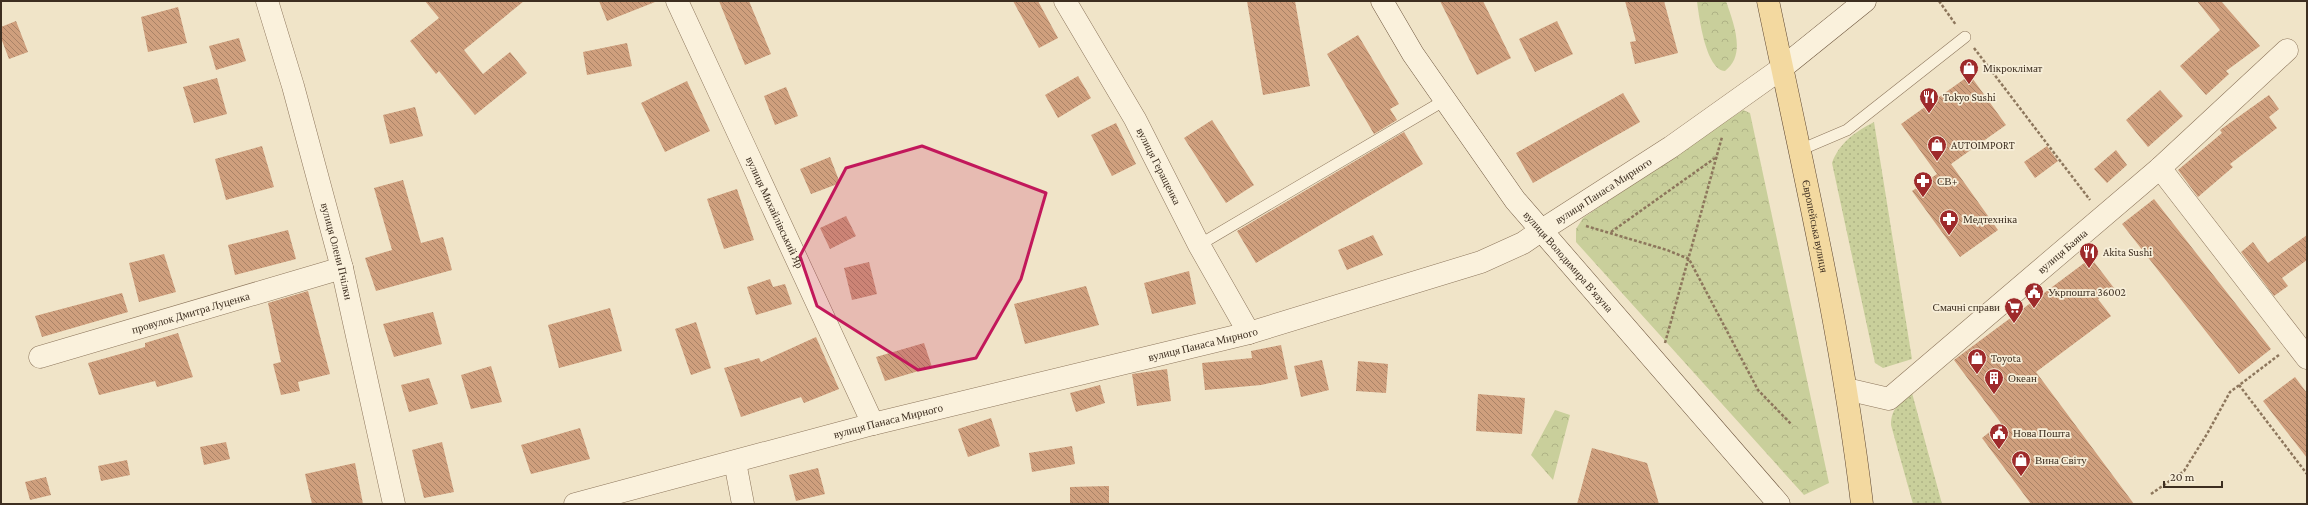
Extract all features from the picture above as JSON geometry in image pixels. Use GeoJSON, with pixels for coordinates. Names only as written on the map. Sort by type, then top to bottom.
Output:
{"type":"FeatureCollection","features":[{"type":"Feature","properties":{"kind":"main road","name":"Європейська вулиця"},"geometry":{"type":"LineString","coordinates":[[1768,1],[1800,150],[1846,389],[1862,504]]}},
{"type":"Feature","properties":{"kind":"main road","name":"Європейська вулиця"},"geometry":{"type":"LineString","coordinates":[[1856,453],[1873,504]]}},
{"type":"Feature","properties":{"kind":"street","name":"вулиця Олени Пчілки"},"geometry":{"type":"LineString","coordinates":[[268,1],[293,86],[342,268],[394,504]]}},
{"type":"Feature","properties":{"kind":"street","name":"вулиця Михайлівський Яр"},"geometry":{"type":"LineString","coordinates":[[677,1],[873,424]]}},
{"type":"Feature","properties":{"kind":"street","name":"вулиця Геращенка"},"geometry":{"type":"LineString","coordinates":[[1065,1],[1135,118],[1200,245],[1249,334]]}},
{"type":"Feature","properties":{"kind":"street","name":"вулиця Володимира В'язуна"},"geometry":{"type":"LineString","coordinates":[[1382,1],[1413,54],[1515,200],[1550,225],[1659,365],[1779,504]]}},
{"type":"Feature","properties":{"kind":"street","name":"вулиця Панаса Мирного"},"geometry":{"type":"LineString","coordinates":[[575,504],[873,424],[1249,334],[1481,262],[1523,243],[1671,147],[1782,68],[1865,1]]}},
{"type":"Feature","properties":{"kind":"street","name":"вулиця Баяна"},"geometry":{"type":"LineString","coordinates":[[1846,389],[1889,399],[2160,168],[2287,50]]}},
{"type":"Feature","properties":{"kind":"street"},"geometry":{"type":"LineString","coordinates":[[2160,168],[2301,350]]}},
{"type":"Feature","properties":{"kind":"street","name":"провулок Дмитра Луценка"},"geometry":{"type":"LineString","coordinates":[[40,357],[342,268]]}},
{"type":"Feature","properties":{"kind":"street"},"geometry":{"type":"LineString","coordinates":[[735,462],[743,504]]}},
{"type":"Feature","properties":{"kind":"lane"},"geometry":{"type":"LineString","coordinates":[[1800,150],[1847,130],[1965,37]]}},
{"type":"Feature","properties":{"kind":"lane"},"geometry":{"type":"LineString","coordinates":[[1200,245],[1445,100]]}},
{"type":"Feature","properties":{"kind":"path"},"geometry":{"type":"LineString","coordinates":[[1939,1],[2102,216]]}},
{"type":"Feature","properties":{"kind":"path"},"geometry":{"type":"LineString","coordinates":[[1659,365],[1689,260],[1715,157],[1723,133]]}},
{"type":"Feature","properties":{"kind":"path"},"geometry":{"type":"LineString","coordinates":[[1611,232],[1715,157]]}},
{"type":"Feature","properties":{"kind":"path"},"geometry":{"type":"LineString","coordinates":[[1550,225],[1611,232],[1667,250],[1689,260],[1758,390],[1792,425]]}},
{"type":"Feature","properties":{"kind":"path"},"geometry":{"type":"LineString","coordinates":[[2151,494],[2184,471],[2207,434],[2230,392],[2239,385],[2301,350]]}},
{"type":"Feature","properties":{"kind":"path"},"geometry":{"type":"LineString","coordinates":[[2239,385],[2307,474]]}},
{"type":"Feature","properties":{"kind":"highlighted area"},"geometry":{"type":"Polygon","coordinates":[[[922,146],[1046,193],[1021,279],[976,358],[918,370],[817,306],[800,256],[846,168],[922,146]]]}},
{"type":"Feature","properties":{"kind":"green space"},"geometry":{"type":"Polygon","coordinates":[[[1697,1],[1726,1],[1735,28],[1737,47],[1732,64],[1725,71],[1718,68],[1708,53],[1697,1]]]}},
{"type":"Feature","properties":{"kind":"green space"},"geometry":{"type":"Polygon","coordinates":[[[1743,110],[1750,113],[1829,483],[1804,495],[1576,242],[1576,229],[1583,218],[1743,110]]]}},
{"type":"Feature","properties":{"kind":"green space"},"geometry":{"type":"Polygon","coordinates":[[[1874,122],[1912,359],[1883,368],[1875,363],[1832,163],[1843,144],[1848,139],[1874,122]]]}},
{"type":"Feature","properties":{"kind":"green space"},"geometry":{"type":"Polygon","coordinates":[[[1912,393],[1942,504],[1913,504],[1891,425],[1894,410],[1912,393]]]}},
{"type":"Feature","properties":{"kind":"green space"},"geometry":{"type":"Polygon","coordinates":[[[1555,410],[1570,415],[1553,480],[1531,455],[1555,410]]]}},
{"type":"Feature","properties":{"kind":"building"},"geometry":{"type":"Polygon","coordinates":[[[425,1],[524,1],[464,50],[483,74],[510,52],[527,73],[475,115],[439,71],[436,74],[410,41],[439,18],[425,1]]]}},
{"type":"Feature","properties":{"kind":"building"},"geometry":{"type":"Polygon","coordinates":[[[599,1],[654,1],[655,2],[607,21],[599,1]]]}},
{"type":"Feature","properties":{"kind":"building"},"geometry":{"type":"Polygon","coordinates":[[[719,1],[749,1],[771,54],[745,65],[719,1]]]}},
{"type":"Feature","properties":{"kind":"building"},"geometry":{"type":"Polygon","coordinates":[[[1013,1],[1038,1],[1058,38],[1039,48],[1013,1]]]}},
{"type":"Feature","properties":{"kind":"building"},"geometry":{"type":"Polygon","coordinates":[[[1247,1],[1295,1],[1310,86],[1263,95],[1247,1]]]}},
{"type":"Feature","properties":{"kind":"building"},"geometry":{"type":"Polygon","coordinates":[[[1440,1],[1483,1],[1511,58],[1477,75],[1440,1]]]}},
{"type":"Feature","properties":{"kind":"building"},"geometry":{"type":"Polygon","coordinates":[[[1625,1],[1664,1],[1678,53],[1635,64],[1630,42],[1636,41],[1625,1]]]}},
{"type":"Feature","properties":{"kind":"building"},"geometry":{"type":"Polygon","coordinates":[[[2197,1],[2221,1],[2260,46],[2226,71],[2229,74],[2206,95],[2180,66],[2220,30],[2197,1]]]}},
{"type":"Feature","properties":{"kind":"building"},"geometry":{"type":"Polygon","coordinates":[[[178,7],[187,43],[148,52],[141,17],[178,7]]]}},
{"type":"Feature","properties":{"kind":"building"},"geometry":{"type":"Polygon","coordinates":[[[16,21],[28,52],[9,59],[1,38],[1,27],[16,21]]]}},
{"type":"Feature","properties":{"kind":"building"},"geometry":{"type":"Polygon","coordinates":[[[1557,21],[1573,54],[1535,72],[1519,39],[1557,21]]]}},
{"type":"Feature","properties":{"kind":"building"},"geometry":{"type":"Polygon","coordinates":[[[1358,35],[1399,104],[1390,109],[1397,120],[1374,134],[1327,54],[1358,35]]]}},
{"type":"Feature","properties":{"kind":"building"},"geometry":{"type":"Polygon","coordinates":[[[239,38],[246,61],[216,70],[209,46],[239,38]]]}},
{"type":"Feature","properties":{"kind":"building"},"geometry":{"type":"Polygon","coordinates":[[[627,43],[632,66],[587,75],[583,52],[627,43]]]}},
{"type":"Feature","properties":{"kind":"building"},"geometry":{"type":"Polygon","coordinates":[[[1970,75],[2006,125],[1951,164],[1998,230],[1960,257],[1912,191],[1937,174],[1901,124],[1970,75]]]}},
{"type":"Feature","properties":{"kind":"building"},"geometry":{"type":"Polygon","coordinates":[[[1078,76],[1091,98],[1058,118],[1045,95],[1078,76]]]}},
{"type":"Feature","properties":{"kind":"building"},"geometry":{"type":"Polygon","coordinates":[[[217,78],[227,114],[194,123],[183,87],[217,78]]]}},
{"type":"Feature","properties":{"kind":"building"},"geometry":{"type":"Polygon","coordinates":[[[687,81],[710,131],[665,152],[641,103],[687,81]]]}},
{"type":"Feature","properties":{"kind":"building"},"geometry":{"type":"Polygon","coordinates":[[[786,87],[798,116],[775,125],[764,96],[786,87]]]}},
{"type":"Feature","properties":{"kind":"building"},"geometry":{"type":"Polygon","coordinates":[[[2160,90],[2183,116],[2148,147],[2126,120],[2160,90]]]}},
{"type":"Feature","properties":{"kind":"building"},"geometry":{"type":"Polygon","coordinates":[[[1623,93],[1640,122],[1533,183],[1516,153],[1623,93]]]}},
{"type":"Feature","properties":{"kind":"building"},"geometry":{"type":"Polygon","coordinates":[[[2269,95],[2279,109],[2269,117],[2277,128],[2230,164],[2233,167],[2198,197],[2178,170],[2222,133],[2220,130],[2269,95]]]}},
{"type":"Feature","properties":{"kind":"building"},"geometry":{"type":"Polygon","coordinates":[[[415,107],[423,136],[390,144],[383,115],[415,107]]]}},
{"type":"Feature","properties":{"kind":"building"},"geometry":{"type":"Polygon","coordinates":[[[1212,120],[1254,185],[1226,203],[1184,138],[1212,120]]]}},
{"type":"Feature","properties":{"kind":"building"},"geometry":{"type":"Polygon","coordinates":[[[1116,123],[1136,164],[1112,176],[1091,135],[1116,123]]]}},
{"type":"Feature","properties":{"kind":"building"},"geometry":{"type":"Polygon","coordinates":[[[1404,132],[1423,164],[1256,263],[1237,231],[1404,132]]]}},
{"type":"Feature","properties":{"kind":"building"},"geometry":{"type":"Polygon","coordinates":[[[262,146],[274,187],[226,200],[215,159],[262,146]]]}},
{"type":"Feature","properties":{"kind":"building"},"geometry":{"type":"Polygon","coordinates":[[[2047,146],[2058,161],[2035,178],[2024,162],[2047,146]]]}},
{"type":"Feature","properties":{"kind":"building"},"geometry":{"type":"Polygon","coordinates":[[[2116,150],[2127,165],[2107,183],[2094,169],[2116,150]]]}},
{"type":"Feature","properties":{"kind":"building"},"geometry":{"type":"Polygon","coordinates":[[[830,157],[840,183],[811,194],[800,169],[830,157]]]}},
{"type":"Feature","properties":{"kind":"building"},"geometry":{"type":"Polygon","coordinates":[[[403,180],[421,243],[443,237],[452,270],[376,291],[365,258],[392,250],[374,188],[403,180]]]}},
{"type":"Feature","properties":{"kind":"building"},"geometry":{"type":"Polygon","coordinates":[[[737,189],[754,240],[724,249],[707,199],[737,189]]]}},
{"type":"Feature","properties":{"kind":"building"},"geometry":{"type":"Polygon","coordinates":[[[2154,199],[2271,349],[2239,374],[2122,224],[2154,199]]]}},
{"type":"Feature","properties":{"kind":"building"},"geometry":{"type":"Polygon","coordinates":[[[846,216],[856,236],[830,249],[820,228],[846,216]]]}},
{"type":"Feature","properties":{"kind":"building"},"geometry":{"type":"Polygon","coordinates":[[[288,230],[296,259],[235,275],[228,245],[288,230]]]}},
{"type":"Feature","properties":{"kind":"building"},"geometry":{"type":"Polygon","coordinates":[[[1373,235],[1383,255],[1347,270],[1338,250],[1373,235]]]}},
{"type":"Feature","properties":{"kind":"building"},"geometry":{"type":"Polygon","coordinates":[[[2307,235],[2307,260],[2282,278],[2288,286],[2274,296],[2241,252],[2253,242],[2268,263],[2307,235]]]}},
{"type":"Feature","properties":{"kind":"building"},"geometry":{"type":"Polygon","coordinates":[[[164,254],[176,292],[139,302],[129,263],[164,254]]]}},
{"type":"Feature","properties":{"kind":"building"},"geometry":{"type":"Polygon","coordinates":[[[2091,258],[2114,288],[2098,299],[2111,316],[2036,372],[2134,504],[2031,504],[1982,438],[2001,423],[1954,360],[2091,258]]]}},
{"type":"Feature","properties":{"kind":"building"},"geometry":{"type":"Polygon","coordinates":[[[869,262],[877,294],[852,300],[844,268],[869,262]]]}},
{"type":"Feature","properties":{"kind":"building"},"geometry":{"type":"Polygon","coordinates":[[[1189,271],[1196,304],[1152,314],[1144,283],[1189,271]]]}},
{"type":"Feature","properties":{"kind":"building"},"geometry":{"type":"Polygon","coordinates":[[[770,279],[773,287],[785,284],[792,304],[756,315],[747,287],[770,279]]]}},
{"type":"Feature","properties":{"kind":"building"},"geometry":{"type":"Polygon","coordinates":[[[1086,286],[1099,325],[1025,344],[1014,304],[1086,286]]]}},
{"type":"Feature","properties":{"kind":"building"},"geometry":{"type":"Polygon","coordinates":[[[308,291],[330,374],[298,382],[300,391],[281,395],[273,364],[281,362],[268,303],[308,291]]]}},
{"type":"Feature","properties":{"kind":"building"},"geometry":{"type":"Polygon","coordinates":[[[122,293],[128,312],[42,337],[35,316],[122,293]]]}},
{"type":"Feature","properties":{"kind":"building"},"geometry":{"type":"Polygon","coordinates":[[[610,308],[622,351],[559,368],[548,325],[610,308]]]}},
{"type":"Feature","properties":{"kind":"building"},"geometry":{"type":"Polygon","coordinates":[[[433,312],[442,344],[394,357],[383,324],[433,312]]]}},
{"type":"Feature","properties":{"kind":"building"},"geometry":{"type":"Polygon","coordinates":[[[696,322],[711,368],[691,375],[675,329],[696,322]]]}},
{"type":"Feature","properties":{"kind":"building"},"geometry":{"type":"Polygon","coordinates":[[[178,333],[193,377],[157,387],[155,381],[99,395],[88,363],[145,347],[145,343],[178,333]]]}},
{"type":"Feature","properties":{"kind":"building"},"geometry":{"type":"Polygon","coordinates":[[[816,337],[839,389],[804,403],[801,397],[741,417],[724,368],[759,358],[761,362],[816,337]]]}},
{"type":"Feature","properties":{"kind":"building"},"geometry":{"type":"Polygon","coordinates":[[[924,343],[932,367],[885,381],[876,357],[924,343]]]}},
{"type":"Feature","properties":{"kind":"building"},"geometry":{"type":"Polygon","coordinates":[[[1281,345],[1288,379],[1261,385],[1205,390],[1202,363],[1252,358],[1251,351],[1281,345]]]}},
{"type":"Feature","properties":{"kind":"building"},"geometry":{"type":"Polygon","coordinates":[[[1322,360],[1329,390],[1301,397],[1294,366],[1322,360]]]}},
{"type":"Feature","properties":{"kind":"building"},"geometry":{"type":"Polygon","coordinates":[[[1358,361],[1388,364],[1386,393],[1356,391],[1358,361]]]}},
{"type":"Feature","properties":{"kind":"building"},"geometry":{"type":"Polygon","coordinates":[[[491,366],[502,402],[471,409],[461,375],[491,366]]]}},
{"type":"Feature","properties":{"kind":"building"},"geometry":{"type":"Polygon","coordinates":[[[1167,369],[1171,401],[1137,406],[1132,374],[1167,369]]]}},
{"type":"Feature","properties":{"kind":"building"},"geometry":{"type":"Polygon","coordinates":[[[2295,377],[2307,393],[2307,458],[2263,401],[2295,377]]]}},
{"type":"Feature","properties":{"kind":"building"},"geometry":{"type":"Polygon","coordinates":[[[429,378],[438,404],[409,412],[401,385],[429,378]]]}},
{"type":"Feature","properties":{"kind":"building"},"geometry":{"type":"Polygon","coordinates":[[[1100,385],[1105,403],[1076,412],[1070,393],[1100,385]]]}},
{"type":"Feature","properties":{"kind":"building"},"geometry":{"type":"Polygon","coordinates":[[[1478,394],[1525,398],[1522,434],[1476,431],[1478,394]]]}},
{"type":"Feature","properties":{"kind":"building"},"geometry":{"type":"Polygon","coordinates":[[[991,418],[1000,446],[968,457],[958,429],[991,418]]]}},
{"type":"Feature","properties":{"kind":"building"},"geometry":{"type":"Polygon","coordinates":[[[580,428],[590,459],[531,474],[521,445],[580,428]]]}},
{"type":"Feature","properties":{"kind":"building"},"geometry":{"type":"Polygon","coordinates":[[[226,442],[230,459],[204,465],[200,447],[226,442]]]}},
{"type":"Feature","properties":{"kind":"building"},"geometry":{"type":"Polygon","coordinates":[[[442,442],[454,492],[424,498],[412,450],[442,442]]]}},
{"type":"Feature","properties":{"kind":"building"},"geometry":{"type":"Polygon","coordinates":[[[1072,446],[1075,464],[1032,472],[1029,453],[1072,446]]]}},
{"type":"Feature","properties":{"kind":"building"},"geometry":{"type":"Polygon","coordinates":[[[1592,448],[1647,463],[1659,504],[1577,504],[1592,448]]]}},
{"type":"Feature","properties":{"kind":"building"},"geometry":{"type":"Polygon","coordinates":[[[127,460],[130,475],[101,481],[98,466],[127,460]]]}},
{"type":"Feature","properties":{"kind":"building"},"geometry":{"type":"Polygon","coordinates":[[[355,463],[363,504],[312,504],[305,474],[355,463]]]}},
{"type":"Feature","properties":{"kind":"building"},"geometry":{"type":"Polygon","coordinates":[[[818,468],[825,494],[796,501],[789,475],[818,468]]]}},
{"type":"Feature","properties":{"kind":"building"},"geometry":{"type":"Polygon","coordinates":[[[46,477],[51,495],[30,500],[25,482],[46,477]]]}},
{"type":"Feature","properties":{"kind":"building"},"geometry":{"type":"Polygon","coordinates":[[[1109,486],[1109,504],[1070,504],[1070,487],[1109,486]]]}},
{"type":"Feature","properties":{"kind":"place","name":"Мікроклімат"},"geometry":{"type":"Point","coordinates":[1969,85]}},
{"type":"Feature","properties":{"kind":"place","name":"Tokyo Sushi"},"geometry":{"type":"Point","coordinates":[1929,114]}},
{"type":"Feature","properties":{"kind":"place","name":"AUTOIMPORT"},"geometry":{"type":"Point","coordinates":[1937,162]}},
{"type":"Feature","properties":{"kind":"place","name":"СВ+"},"geometry":{"type":"Point","coordinates":[1923,198]}},
{"type":"Feature","properties":{"kind":"place","name":"Медтехніка"},"geometry":{"type":"Point","coordinates":[1949,236]}},
{"type":"Feature","properties":{"kind":"place","name":"Akita Sushi"},"geometry":{"type":"Point","coordinates":[2089,269]}},
{"type":"Feature","properties":{"kind":"place","name":"Укрпошта 36002"},"geometry":{"type":"Point","coordinates":[2034,309]}},
{"type":"Feature","properties":{"kind":"place","name":"Смачні справи"},"geometry":{"type":"Point","coordinates":[2014,324]}},
{"type":"Feature","properties":{"kind":"place","name":"Toyota"},"geometry":{"type":"Point","coordinates":[1977,375]}},
{"type":"Feature","properties":{"kind":"place","name":"Океан"},"geometry":{"type":"Point","coordinates":[1994,395]}},
{"type":"Feature","properties":{"kind":"place","name":"Нова Пошта"},"geometry":{"type":"Point","coordinates":[1999,450]}},
{"type":"Feature","properties":{"kind":"place","name":"Вина Світу"},"geometry":{"type":"Point","coordinates":[2021,477]}}]}
